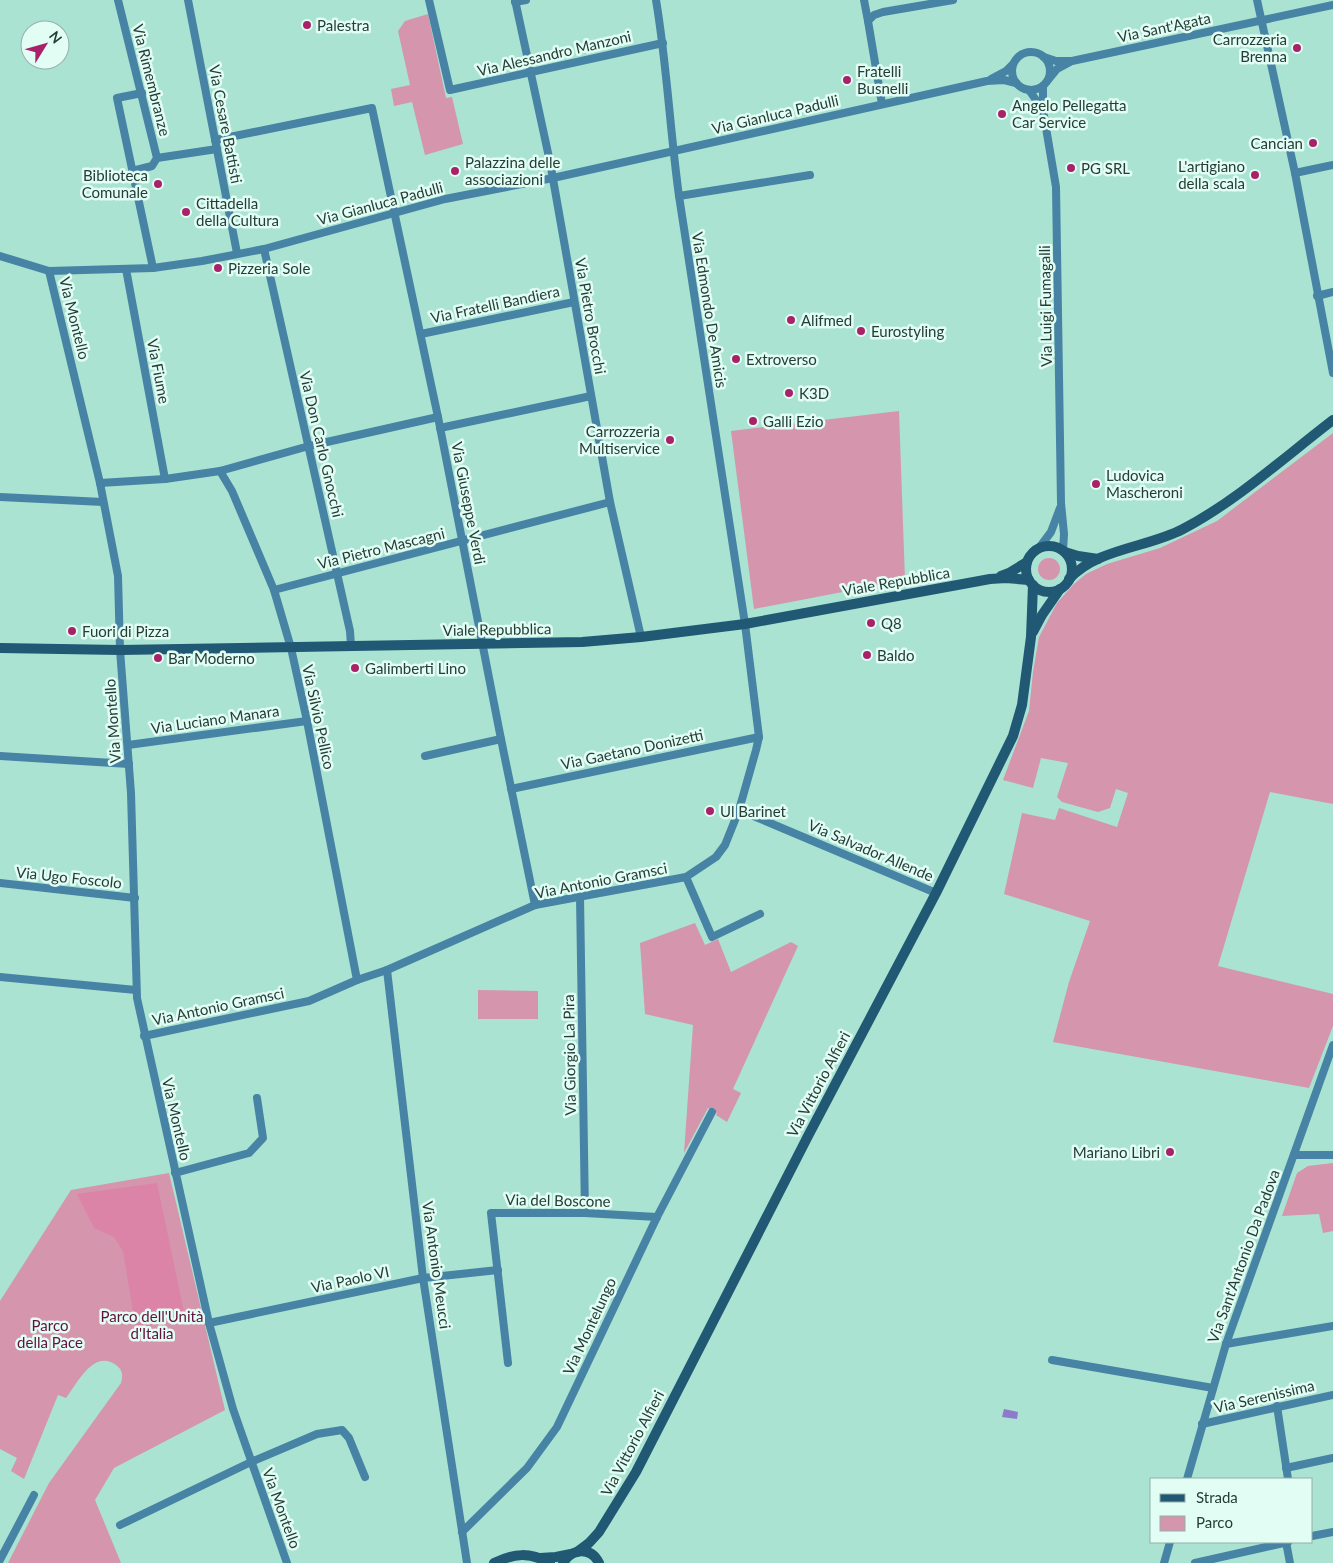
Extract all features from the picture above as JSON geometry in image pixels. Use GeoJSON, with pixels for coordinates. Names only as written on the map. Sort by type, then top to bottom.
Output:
{"type":"FeatureCollection","features":[{"type":"Feature","properties":{"kind":"street","name":"Via Rimembranze"},"geometry":{"type":"LineString","coordinates":[[118,0],[157,158],[152,166],[132,170]]}},
{"type":"Feature","properties":{"kind":"street","name":"Via Cesare Battisti"},"geometry":{"type":"LineString","coordinates":[[188,0],[237,253]]}},
{"type":"Feature","properties":{"kind":"street","name":"Via Alessandro Manzoni"},"geometry":{"type":"LineString","coordinates":[[429,0],[450,90],[663,43]]}},
{"type":"Feature","properties":{"kind":"street"},"geometry":{"type":"LineString","coordinates":[[515,1],[526,0]]}},
{"type":"Feature","properties":{"kind":"street","name":"Via Edmondo De Amicis"},"geometry":{"type":"LineString","coordinates":[[656,0],[663,43],[679,196],[745,624]]}},
{"type":"Feature","properties":{"kind":"street"},"geometry":{"type":"LineString","coordinates":[[864,0],[882,104],[987,81],[1004,80],[1016,83],[1029,90],[1045,84],[1049,76],[1049,67],[1044,57],[1030,52],[1021,55],[1006,71],[987,81]]}},
{"type":"Feature","properties":{"kind":"street"},"geometry":{"type":"LineString","coordinates":[[868,21],[874,15],[883,12],[953,0]]}},
{"type":"Feature","properties":{"kind":"street"},"geometry":{"type":"LineString","coordinates":[[1257,0],[1295,173],[1333,373]]}},
{"type":"Feature","properties":{"kind":"street","name":"Via Pietro Brocchi"},"geometry":{"type":"LineString","coordinates":[[515,1],[553,178],[610,502],[642,637]]}},
{"type":"Feature","properties":{"kind":"street","name":"Via Sant'Agata"},"geometry":{"type":"LineString","coordinates":[[1044,57],[1056,61],[1072,61],[1333,5]]}},
{"type":"Feature","properties":{"kind":"street","name":"Via Sant'Agata"},"geometry":{"type":"LineString","coordinates":[[1045,84],[1057,69],[1072,61]]}},
{"type":"Feature","properties":{"kind":"street"},"geometry":{"type":"LineString","coordinates":[[1013,64],[1012,73],[1016,83]]}},
{"type":"Feature","properties":{"kind":"street","name":"Via Luigi Fumagalli"},"geometry":{"type":"LineString","coordinates":[[1045,84],[1043,110],[1056,187],[1061,503],[1064,552]]}},
{"type":"Feature","properties":{"kind":"street","name":"Via Luigi Fumagalli"},"geometry":{"type":"LineString","coordinates":[[1029,90],[1043,110]]}},
{"type":"Feature","properties":{"kind":"street"},"geometry":{"type":"LineString","coordinates":[[142,93],[117,98],[153,268]]}},
{"type":"Feature","properties":{"kind":"street","name":"Via Gianluca Padulli"},"geometry":{"type":"LineString","coordinates":[[0,256],[49,271],[126,269],[153,268],[264,249],[445,200],[553,178],[882,104]]}},
{"type":"Feature","properties":{"kind":"street","name":"Via Giuseppe Verdi"},"geometry":{"type":"LineString","coordinates":[[215,140],[372,108],[438,417],[535,905]]}},
{"type":"Feature","properties":{"kind":"street"},"geometry":{"type":"LineString","coordinates":[[157,158],[217,149]]}},
{"type":"Feature","properties":{"kind":"street"},"geometry":{"type":"LineString","coordinates":[[1295,173],[1333,165]]}},
{"type":"Feature","properties":{"kind":"street"},"geometry":{"type":"LineString","coordinates":[[679,196],[810,175]]}},
{"type":"Feature","properties":{"kind":"street","name":"Via Don Carlo Gnocchi"},"geometry":{"type":"LineString","coordinates":[[264,249],[350,631],[351,646]]}},
{"type":"Feature","properties":{"kind":"street","name":"Via Fiume"},"geometry":{"type":"LineString","coordinates":[[126,269],[165,479]]}},
{"type":"Feature","properties":{"kind":"street","name":"Via Montello"},"geometry":{"type":"LineString","coordinates":[[49,271],[100,483],[118,576],[120,650],[128,745],[135,898],[136,990],[144,1036],[208,1324],[232,1409],[287,1563]]}},
{"type":"Feature","properties":{"kind":"street"},"geometry":{"type":"LineString","coordinates":[[1318,296],[1333,292]]}},
{"type":"Feature","properties":{"kind":"street","name":"Via Fratelli Bandiera"},"geometry":{"type":"LineString","coordinates":[[421,334],[574,302]]}},
{"type":"Feature","properties":{"kind":"street"},"geometry":{"type":"LineString","coordinates":[[440,428],[591,396]]}},
{"type":"Feature","properties":{"kind":"street"},"geometry":{"type":"LineString","coordinates":[[100,483],[165,479],[220,471],[308,446],[438,417]]}},
{"type":"Feature","properties":{"kind":"street"},"geometry":{"type":"LineString","coordinates":[[1098,559],[1064,552],[1053,546],[1039,548],[1029,556],[1026,574],[1031,583],[1046,592],[1053,591],[1060,589],[1078,570],[1098,559],[1152,542],[1182,530],[1223,505],[1333,420]]}},
{"type":"Feature","properties":{"kind":"street","name":"Via Silvio Pellico"},"geometry":{"type":"LineString","coordinates":[[220,471],[232,491],[274,590],[291,648],[357,980]]}},
{"type":"Feature","properties":{"kind":"street"},"geometry":{"type":"LineString","coordinates":[[0,497],[104,502]]}},
{"type":"Feature","properties":{"kind":"street","name":"Via Pietro Mascagni"},"geometry":{"type":"LineString","coordinates":[[274,590],[610,502]]}},
{"type":"Feature","properties":{"kind":"street","name":"Via Luigi Fumagalli"},"geometry":{"type":"LineString","coordinates":[[1039,548],[1051,532],[1061,503]]}},
{"type":"Feature","properties":{"kind":"street"},"geometry":{"type":"LineString","coordinates":[[1064,552],[1072,565],[1070,579]]}},
{"type":"Feature","properties":{"kind":"street","name":"Viale Repubblica"},"geometry":{"type":"LineString","coordinates":[[990,580],[1009,573],[1027,562]]}},
{"type":"Feature","properties":{"kind":"street","name":"Viale Repubblica"},"geometry":{"type":"LineString","coordinates":[[0,648],[120,650],[568,643],[642,637],[745,624],[990,580],[1006,578],[1031,583]]}},
{"type":"Feature","properties":{"kind":"street","name":"Via Vittorio Alfieri"},"geometry":{"type":"LineString","coordinates":[[563,1563],[589,1543],[599,1532],[636,1472],[808,1136],[936,893],[1013,736],[1022,705],[1031,637],[1031,583]]}},
{"type":"Feature","properties":{"kind":"street","name":"Via Vittorio Alfieri"},"geometry":{"type":"LineString","coordinates":[[1031,637],[1042,615],[1060,589]]}},
{"type":"Feature","properties":{"kind":"street","name":"Via Antonio Gramsci"},"geometry":{"type":"LineString","coordinates":[[144,1036],[309,1001],[357,980],[387,970],[535,905],[686,877],[716,857],[724,845],[739,810],[759,737],[745,624]]}},
{"type":"Feature","properties":{"kind":"street","name":"Via Luciano Manara"},"geometry":{"type":"LineString","coordinates":[[128,745],[306,721]]}},
{"type":"Feature","properties":{"kind":"street","name":"Via Gaetano Donizetti"},"geometry":{"type":"LineString","coordinates":[[511,789],[759,737]]}},
{"type":"Feature","properties":{"kind":"street"},"geometry":{"type":"LineString","coordinates":[[424,756],[501,738]]}},
{"type":"Feature","properties":{"kind":"street"},"geometry":{"type":"LineString","coordinates":[[0,756],[129,764]]}},
{"type":"Feature","properties":{"kind":"street","name":"Via Salvador Allende"},"geometry":{"type":"LineString","coordinates":[[739,810],[936,893]]}},
{"type":"Feature","properties":{"kind":"street"},"geometry":{"type":"LineString","coordinates":[[686,877],[712,938],[760,914]]}},
{"type":"Feature","properties":{"kind":"street","name":"Via Ugo Foscolo"},"geometry":{"type":"LineString","coordinates":[[0,883],[135,898]]}},
{"type":"Feature","properties":{"kind":"street","name":"Via Giorgio La Pira"},"geometry":{"type":"LineString","coordinates":[[580,897],[584,1213]]}},
{"type":"Feature","properties":{"kind":"street","name":"Via Antonio Meucci"},"geometry":{"type":"LineString","coordinates":[[387,970],[423,1278],[467,1563]]}},
{"type":"Feature","properties":{"kind":"street"},"geometry":{"type":"LineString","coordinates":[[0,977],[136,990]]}},
{"type":"Feature","properties":{"kind":"street","name":"Via Sant'Antonio Da Padova"},"geometry":{"type":"LineString","coordinates":[[1187,1478],[1226,1344],[1333,1045]]}},
{"type":"Feature","properties":{"kind":"street","name":"Via Montello"},"geometry":{"type":"LineString","coordinates":[[175,1173],[249,1153],[263,1138],[257,1098]]}},
{"type":"Feature","properties":{"kind":"street","name":"Via Montelungo"},"geometry":{"type":"LineString","coordinates":[[462,1532],[527,1468],[557,1427],[656,1217],[712,1112]]}},
{"type":"Feature","properties":{"kind":"street"},"geometry":{"type":"LineString","coordinates":[[1294,1155],[1333,1155]]}},
{"type":"Feature","properties":{"kind":"street","name":"Via del Boscone"},"geometry":{"type":"LineString","coordinates":[[508,1364],[491,1212],[584,1213],[656,1217]]}},
{"type":"Feature","properties":{"kind":"street","name":"Via Paolo VI"},"geometry":{"type":"LineString","coordinates":[[208,1324],[423,1278],[498,1270]]}},
{"type":"Feature","properties":{"kind":"street"},"geometry":{"type":"LineString","coordinates":[[1226,1344],[1333,1326]]}},
{"type":"Feature","properties":{"kind":"street"},"geometry":{"type":"LineString","coordinates":[[1052,1360],[1212,1388]]}},
{"type":"Feature","properties":{"kind":"street","name":"Via Serenissima"},"geometry":{"type":"LineString","coordinates":[[1202,1424],[1276,1406],[1333,1395]]}},
{"type":"Feature","properties":{"kind":"street"},"geometry":{"type":"LineString","coordinates":[[1276,1406],[1288,1478]]}},
{"type":"Feature","properties":{"kind":"street"},"geometry":{"type":"LineString","coordinates":[[251,1462],[317,1434],[342,1430],[349,1438],[365,1476]]}},
{"type":"Feature","properties":{"kind":"street"},"geometry":{"type":"LineString","coordinates":[[1286,1468],[1333,1458]]}},
{"type":"Feature","properties":{"kind":"street","name":"Via Montello"},"geometry":{"type":"LineString","coordinates":[[120,1525],[251,1462]]}},
{"type":"Feature","properties":{"kind":"street"},"geometry":{"type":"LineString","coordinates":[[0,1560],[34,1495]]}},
{"type":"Feature","properties":{"kind":"street","name":"Via Vittorio Alfieri"},"geometry":{"type":"LineString","coordinates":[[597,1559],[599,1532]]}},
{"type":"Feature","properties":{"kind":"street"},"geometry":{"type":"LineString","coordinates":[[1313,1536],[1333,1532]]}},
{"type":"Feature","properties":{"kind":"street"},"geometry":{"type":"LineString","coordinates":[[1164,1563],[1170,1543]]}},
{"type":"Feature","properties":{"kind":"street"},"geometry":{"type":"LineString","coordinates":[[1195,1563],[1283,1543]]}},
{"type":"Feature","properties":{"kind":"street"},"geometry":{"type":"LineString","coordinates":[[1287,1543],[1290,1563]]}},
{"type":"Feature","properties":{"kind":"street"},"geometry":{"type":"LineString","coordinates":[[538,1558],[556,1557],[583,1551],[597,1559]]}},
{"type":"Feature","properties":{"kind":"street"},"geometry":{"type":"LineString","coordinates":[[494,1563],[512,1555],[526,1555],[550,1563]]}},
{"type":"Feature","properties":{"kind":"green space"},"geometry":{"type":"Polygon","coordinates":[[[428,14],[446,98],[452,97],[463,144],[425,155],[412,102],[394,106],[391,89],[410,85],[398,31],[405,21],[428,14]]]}},
{"type":"Feature","properties":{"kind":"green space"},"geometry":{"type":"Polygon","coordinates":[[[899,411],[905,580],[754,609],[731,431],[899,411]]]}},
{"type":"Feature","properties":{"kind":"green space"},"geometry":{"type":"Polygon","coordinates":[[[1333,433],[1333,804],[1270,792],[1218,966],[1333,994],[1333,1026],[1309,1088],[1053,1042],[1069,982],[1090,921],[1004,894],[1022,813],[1055,820],[1059,808],[1117,827],[1128,793],[1116,789],[1110,808],[1098,812],[1062,802],[1057,797],[1068,763],[1041,758],[1033,788],[1003,780],[1029,711],[1039,637],[1057,603],[1086,574],[1107,564],[1160,548],[1217,521],[1333,433]]]}},
{"type":"Feature","properties":{"kind":"green space"},"geometry":{"type":"Polygon","coordinates":[[[1049,558],[1057,561],[1060,569],[1057,577],[1049,580],[1041,577],[1038,569],[1041,561],[1049,558]]]}},
{"type":"Feature","properties":{"kind":"green space"},"geometry":{"type":"Polygon","coordinates":[[[695,923],[705,945],[718,939],[731,972],[791,942],[798,946],[733,1089],[741,1093],[727,1122],[708,1108],[684,1153],[693,1025],[645,1014],[640,943],[695,923]]]}},
{"type":"Feature","properties":{"kind":"green space"},"geometry":{"type":"Polygon","coordinates":[[[478,990],[538,991],[538,1019],[478,1019],[478,990]]]}},
{"type":"Feature","properties":{"kind":"green space"},"geometry":{"type":"Polygon","coordinates":[[[1333,1163],[1333,1231],[1323,1233],[1319,1214],[1282,1216],[1297,1173],[1308,1166],[1333,1163]]]}},
{"type":"Feature","properties":{"kind":"green space","name":"Parco dell'Unità d'Italia"},"geometry":{"type":"Polygon","coordinates":[[[169,1173],[225,1410],[114,1468],[95,1500],[121,1563],[8,1563],[49,1483],[121,1383],[122,1376],[120,1369],[116,1365],[108,1361],[101,1361],[94,1364],[81,1376],[66,1398],[58,1395],[24,1479],[11,1471],[17,1458],[0,1449],[0,1301],[71,1190],[169,1173]]]}},
{"type":"Feature","properties":{"kind":"green space"},"geometry":{"type":"Polygon","coordinates":[[[157,1183],[185,1317],[136,1329],[123,1251],[114,1237],[94,1228],[77,1194],[157,1183]]]}},
{"type":"Feature","properties":{"kind":"shaded area"},"geometry":{"type":"Polygon","coordinates":[[[1004,1409],[1018,1412],[1017,1419],[1002,1417],[1004,1409]]]}},
{"type":"Feature","properties":{"kind":"place","name":"Palestra"},"geometry":{"type":"Point","coordinates":[307,25]}},
{"type":"Feature","properties":{"kind":"place","name":"Carrozzeria Brenna"},"geometry":{"type":"Point","coordinates":[1297,48]}},
{"type":"Feature","properties":{"kind":"place","name":"Fratelli Busnelli"},"geometry":{"type":"Point","coordinates":[847,80]}},
{"type":"Feature","properties":{"kind":"place","name":"Angelo Pellegatta Car Service"},"geometry":{"type":"Point","coordinates":[1002,114]}},
{"type":"Feature","properties":{"kind":"place","name":"Cancian"},"geometry":{"type":"Point","coordinates":[1313,143]}},
{"type":"Feature","properties":{"kind":"place","name":"PG SRL"},"geometry":{"type":"Point","coordinates":[1071,168]}},
{"type":"Feature","properties":{"kind":"place","name":"Palazzina delle associazioni"},"geometry":{"type":"Point","coordinates":[455,171]}},
{"type":"Feature","properties":{"kind":"place","name":"L'artigiano della scala"},"geometry":{"type":"Point","coordinates":[1255,175]}},
{"type":"Feature","properties":{"kind":"place","name":"Biblioteca Comunale"},"geometry":{"type":"Point","coordinates":[158,184]}},
{"type":"Feature","properties":{"kind":"place","name":"Cittadella della Cultura"},"geometry":{"type":"Point","coordinates":[186,212]}},
{"type":"Feature","properties":{"kind":"place","name":"Pizzeria Sole"},"geometry":{"type":"Point","coordinates":[218,268]}},
{"type":"Feature","properties":{"kind":"place","name":"Alifmed"},"geometry":{"type":"Point","coordinates":[791,320]}},
{"type":"Feature","properties":{"kind":"place","name":"Eurostyling"},"geometry":{"type":"Point","coordinates":[861,331]}},
{"type":"Feature","properties":{"kind":"place","name":"Extroverso"},"geometry":{"type":"Point","coordinates":[736,359]}},
{"type":"Feature","properties":{"kind":"place","name":"K3D"},"geometry":{"type":"Point","coordinates":[789,393]}},
{"type":"Feature","properties":{"kind":"place","name":"Galli Ezio"},"geometry":{"type":"Point","coordinates":[753,421]}},
{"type":"Feature","properties":{"kind":"place","name":"Carrozzeria Multiservice"},"geometry":{"type":"Point","coordinates":[670,440]}},
{"type":"Feature","properties":{"kind":"place","name":"Ludovica Mascheroni"},"geometry":{"type":"Point","coordinates":[1096,484]}},
{"type":"Feature","properties":{"kind":"place","name":"Q8"},"geometry":{"type":"Point","coordinates":[871,623]}},
{"type":"Feature","properties":{"kind":"place","name":"Fuori di Pizza"},"geometry":{"type":"Point","coordinates":[72,631]}},
{"type":"Feature","properties":{"kind":"place","name":"Baldo"},"geometry":{"type":"Point","coordinates":[867,655]}},
{"type":"Feature","properties":{"kind":"place","name":"Bar Moderno"},"geometry":{"type":"Point","coordinates":[158,658]}},
{"type":"Feature","properties":{"kind":"place","name":"Galimberti Lino"},"geometry":{"type":"Point","coordinates":[355,668]}},
{"type":"Feature","properties":{"kind":"place","name":"Ul Barinet"},"geometry":{"type":"Point","coordinates":[710,811]}},
{"type":"Feature","properties":{"kind":"place","name":"Mariano Libri"},"geometry":{"type":"Point","coordinates":[1170,1152]}},
{"type":"Feature","properties":{"kind":"park label","name":"Parco della Pace"},"geometry":{"type":"Point","coordinates":[50,1334]}}]}
